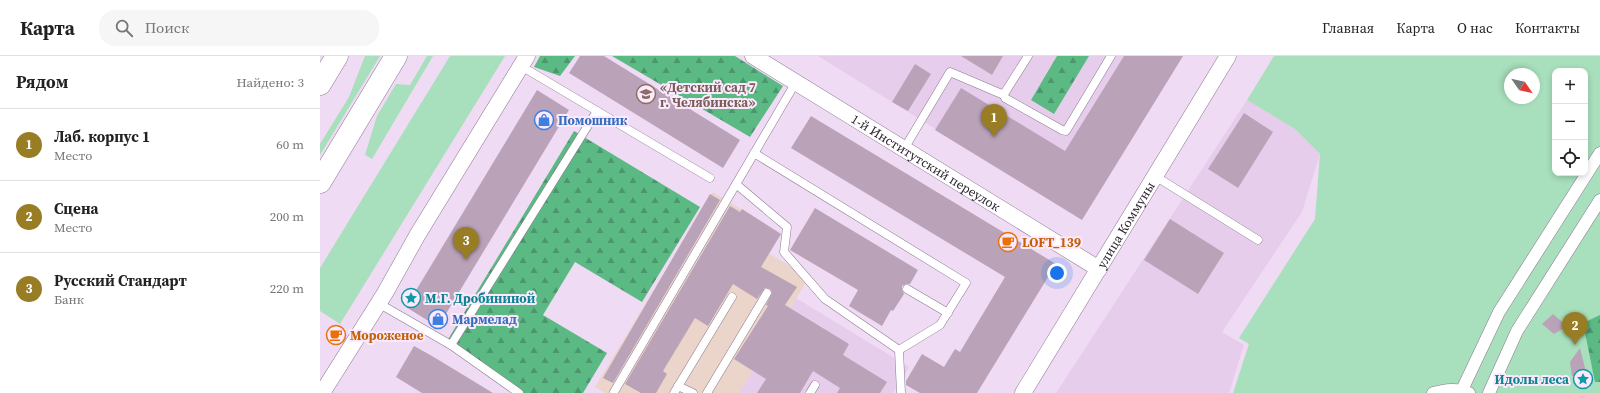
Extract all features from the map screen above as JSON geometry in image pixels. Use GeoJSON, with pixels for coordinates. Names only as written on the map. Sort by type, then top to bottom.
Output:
{"type":"FeatureCollection","features":[{"type":"Feature","properties":{"kind":"main road"},"geometry":{"type":"LineString","coordinates":[[320,84],[337,56]]}},
{"type":"Feature","properties":{"kind":"main road"},"geometry":{"type":"LineString","coordinates":[[320,182],[396,56]]}},
{"type":"Feature","properties":{"kind":"street","name":"1-й Институтский переулок"},"geometry":{"type":"LineString","coordinates":[[761,58],[796,82],[1099,269]]}},
{"type":"Feature","properties":{"kind":"street","name":"улица Коммуны"},"geometry":{"type":"LineString","coordinates":[[1023,393],[1155,176],[1223,58]]}},
{"type":"Feature","properties":{"kind":"street"},"geometry":{"type":"LineString","coordinates":[[322,393],[524,61]]}},
{"type":"Feature","properties":{"kind":"street"},"geometry":{"type":"LineString","coordinates":[[1433,393],[1447,389],[1465,392],[1499,312],[1600,153]]}},
{"type":"Feature","properties":{"kind":"street"},"geometry":{"type":"LineString","coordinates":[[1489,393],[1517,331],[1600,200]]}},
{"type":"Feature","properties":{"kind":"lane"},"geometry":{"type":"LineString","coordinates":[[1004,95],[1028,56]]}},
{"type":"Feature","properties":{"kind":"lane"},"geometry":{"type":"LineString","coordinates":[[904,149],[950,72],[1004,95],[1005,98],[1066,131],[1111,56]]}},
{"type":"Feature","properties":{"kind":"lane"},"geometry":{"type":"LineString","coordinates":[[524,61],[597,111],[710,178]]}},
{"type":"Feature","properties":{"kind":"lane"},"geometry":{"type":"LineString","coordinates":[[614,392],[796,82]]}},
{"type":"Feature","properties":{"kind":"lane"},"geometry":{"type":"LineString","coordinates":[[450,345],[597,111]]}},
{"type":"Feature","properties":{"kind":"lane"},"geometry":{"type":"LineString","coordinates":[[754,153],[966,283],[940,326],[900,350]]}},
{"type":"Feature","properties":{"kind":"lane"},"geometry":{"type":"LineString","coordinates":[[1155,176],[1258,240]]}},
{"type":"Feature","properties":{"kind":"lane"},"geometry":{"type":"LineString","coordinates":[[736,184],[787,227],[784,252],[825,299],[900,350]]}},
{"type":"Feature","properties":{"kind":"lane"},"geometry":{"type":"LineString","coordinates":[[907,289],[948,313]]}},
{"type":"Feature","properties":{"kind":"lane"},"geometry":{"type":"LineString","coordinates":[[707,393],[767,293]]}},
{"type":"Feature","properties":{"kind":"lane"},"geometry":{"type":"LineString","coordinates":[[674,393],[732,297]]}},
{"type":"Feature","properties":{"kind":"lane"},"geometry":{"type":"LineString","coordinates":[[378,303],[450,345],[519,393]]}},
{"type":"Feature","properties":{"kind":"lane"},"geometry":{"type":"LineString","coordinates":[[900,350],[901,393]]}},
{"type":"Feature","properties":{"kind":"lane"},"geometry":{"type":"LineString","coordinates":[[810,393],[815,385]]}},
{"type":"Feature","properties":{"kind":"lane"},"geometry":{"type":"LineString","coordinates":[[678,386],[693,393]]}},
{"type":"Feature","properties":{"kind":"shaded area"},"geometry":{"type":"Polygon","coordinates":[[[818,56],[1183,56],[1082,220],[818,56]]]}},
{"type":"Feature","properties":{"kind":"shaded area"},"geometry":{"type":"Polygon","coordinates":[[[1247,100],[1295,129],[1320,154],[1302,212],[1222,332],[1244,345],[1229,393],[1056,393],[1247,100]]]}},
{"type":"Feature","properties":{"kind":"shaded area"},"geometry":{"type":"Polygon","coordinates":[[[713,192],[780,233],[768,253],[809,277],[739,393],[606,393],[595,387],[713,192]]]}},
{"type":"Feature","properties":{"kind":"shaded area"},"geometry":{"type":"Polygon","coordinates":[[[796,298],[909,367],[893,393],[739,393],[796,298]]]}},
{"type":"Feature","properties":{"kind":"green space"},"geometry":{"type":"Polygon","coordinates":[[[365,56],[380,56],[320,155],[320,144],[349,97],[365,56]]]}},
{"type":"Feature","properties":{"kind":"green space"},"geometry":{"type":"Polygon","coordinates":[[[427,56],[433,56],[372,159],[365,155],[377,116],[396,84],[410,85],[427,56]]]}},
{"type":"Feature","properties":{"kind":"green space"},"geometry":{"type":"Polygon","coordinates":[[[450,56],[505,56],[340,324],[320,311],[320,268],[450,56]]]}},
{"type":"Feature","properties":{"kind":"green space"},"geometry":{"type":"Polygon","coordinates":[[[540,56],[575,56],[560,76],[534,67],[540,56]]]}},
{"type":"Feature","properties":{"kind":"green space"},"geometry":{"type":"Polygon","coordinates":[[[612,56],[735,56],[783,86],[750,137],[612,56]]]}},
{"type":"Feature","properties":{"kind":"green space"},"geometry":{"type":"Polygon","coordinates":[[[1057,56],[1089,56],[1054,114],[1031,100],[1057,56]]]}},
{"type":"Feature","properties":{"kind":"green space"},"geometry":{"type":"Polygon","coordinates":[[[1274,56],[1600,56],[1600,393],[1233,393],[1249,344],[1239,338],[1315,219],[1320,154],[1295,129],[1247,100],[1274,56]]]}},
{"type":"Feature","properties":{"kind":"green space"},"geometry":{"type":"Polygon","coordinates":[[[574,131],[700,207],[642,302],[575,262],[543,315],[607,353],[583,393],[523,393],[444,346],[574,131]]]}},
{"type":"Feature","properties":{"kind":"green space"},"geometry":{"type":"Polygon","coordinates":[[[1600,315],[1600,382],[1595,382],[1583,323],[1600,315]]]}},
{"type":"Feature","properties":{"kind":"building"},"geometry":{"type":"Polygon","coordinates":[[[580,56],[604,56],[740,140],[723,168],[569,73],[580,56]]]}},
{"type":"Feature","properties":{"kind":"building"},"geometry":{"type":"Polygon","coordinates":[[[961,56],[1003,56],[992,75],[961,56]]]}},
{"type":"Feature","properties":{"kind":"building"},"geometry":{"type":"Polygon","coordinates":[[[1124,56],[1183,56],[1082,220],[935,130],[961,88],[1065,151],[1124,56]]]}},
{"type":"Feature","properties":{"kind":"building"},"geometry":{"type":"Polygon","coordinates":[[[915,64],[931,74],[908,111],[892,102],[915,64]]]}},
{"type":"Feature","properties":{"kind":"building"},"geometry":{"type":"Polygon","coordinates":[[[537,90],[569,110],[438,327],[406,307],[537,90]]]}},
{"type":"Feature","properties":{"kind":"building"},"geometry":{"type":"Polygon","coordinates":[[[1244,113],[1273,132],[1238,188],[1208,169],[1244,113]]]}},
{"type":"Feature","properties":{"kind":"building"},"geometry":{"type":"Polygon","coordinates":[[[811,116],[1056,264],[977,393],[920,393],[906,385],[906,381],[922,354],[944,367],[955,349],[960,352],[1005,277],[791,148],[811,116]]]}},
{"type":"Feature","properties":{"kind":"building"},"geometry":{"type":"Polygon","coordinates":[[[710,194],[720,200],[613,383],[603,378],[710,194]]]}},
{"type":"Feature","properties":{"kind":"building"},"geometry":{"type":"Polygon","coordinates":[[[730,206],[740,212],[742,209],[781,234],[761,267],[797,287],[785,305],[849,344],[843,355],[887,382],[880,393],[837,393],[840,388],[813,371],[800,393],[757,393],[766,379],[734,359],[768,306],[766,305],[772,293],[770,289],[765,288],[757,299],[733,284],[708,326],[695,318],[663,371],[667,374],[656,393],[641,393],[625,384],[730,206]]]}},
{"type":"Feature","properties":{"kind":"building"},"geometry":{"type":"Polygon","coordinates":[[[815,208],[918,270],[910,284],[902,286],[904,294],[893,311],[891,310],[882,326],[849,306],[858,290],[790,250],[815,208]]]}},
{"type":"Feature","properties":{"kind":"building"},"geometry":{"type":"Polygon","coordinates":[[[1170,219],[1224,253],[1198,294],[1144,260],[1170,219]]]}},
{"type":"Feature","properties":{"kind":"building"},"geometry":{"type":"Polygon","coordinates":[[[1553,314],[1567,326],[1554,334],[1542,324],[1553,314]]]}},
{"type":"Feature","properties":{"kind":"building"},"geometry":{"type":"Polygon","coordinates":[[[414,346],[493,393],[422,393],[396,377],[414,346]]]}},
{"type":"Feature","properties":{"kind":"building"},"geometry":{"type":"Polygon","coordinates":[[[1580,348],[1586,372],[1572,376],[1570,362],[1580,348]]]}},
{"type":"Feature","properties":{"kind":"place","name":"«Детский сад 7 г. Челябинска»"},"geometry":{"type":"Point","coordinates":[646,94]}},
{"type":"Feature","properties":{"kind":"place","name":"Помошник"},"geometry":{"type":"Point","coordinates":[544,120]}},
{"type":"Feature","properties":{"kind":"place","name":"Лаб. корпус 1"},"geometry":{"type":"Point","coordinates":[994,137]}},
{"type":"Feature","properties":{"kind":"place","name":"LOFT_139"},"geometry":{"type":"Point","coordinates":[1008,242]}},
{"type":"Feature","properties":{"kind":"place","name":"Русский Стандарт"},"geometry":{"type":"Point","coordinates":[466,260]}},
{"type":"Feature","properties":{"kind":"place","name":"М.Г. Дробининой"},"geometry":{"type":"Point","coordinates":[411,298]}},
{"type":"Feature","properties":{"kind":"place","name":"Мармелад"},"geometry":{"type":"Point","coordinates":[438,319]}},
{"type":"Feature","properties":{"kind":"place","name":"Мороженое"},"geometry":{"type":"Point","coordinates":[336,335]}},
{"type":"Feature","properties":{"kind":"place","name":"Сцена"},"geometry":{"type":"Point","coordinates":[1575,345]}},
{"type":"Feature","properties":{"kind":"place","name":"Идолы леса"},"geometry":{"type":"Point","coordinates":[1583,379]}}]}
